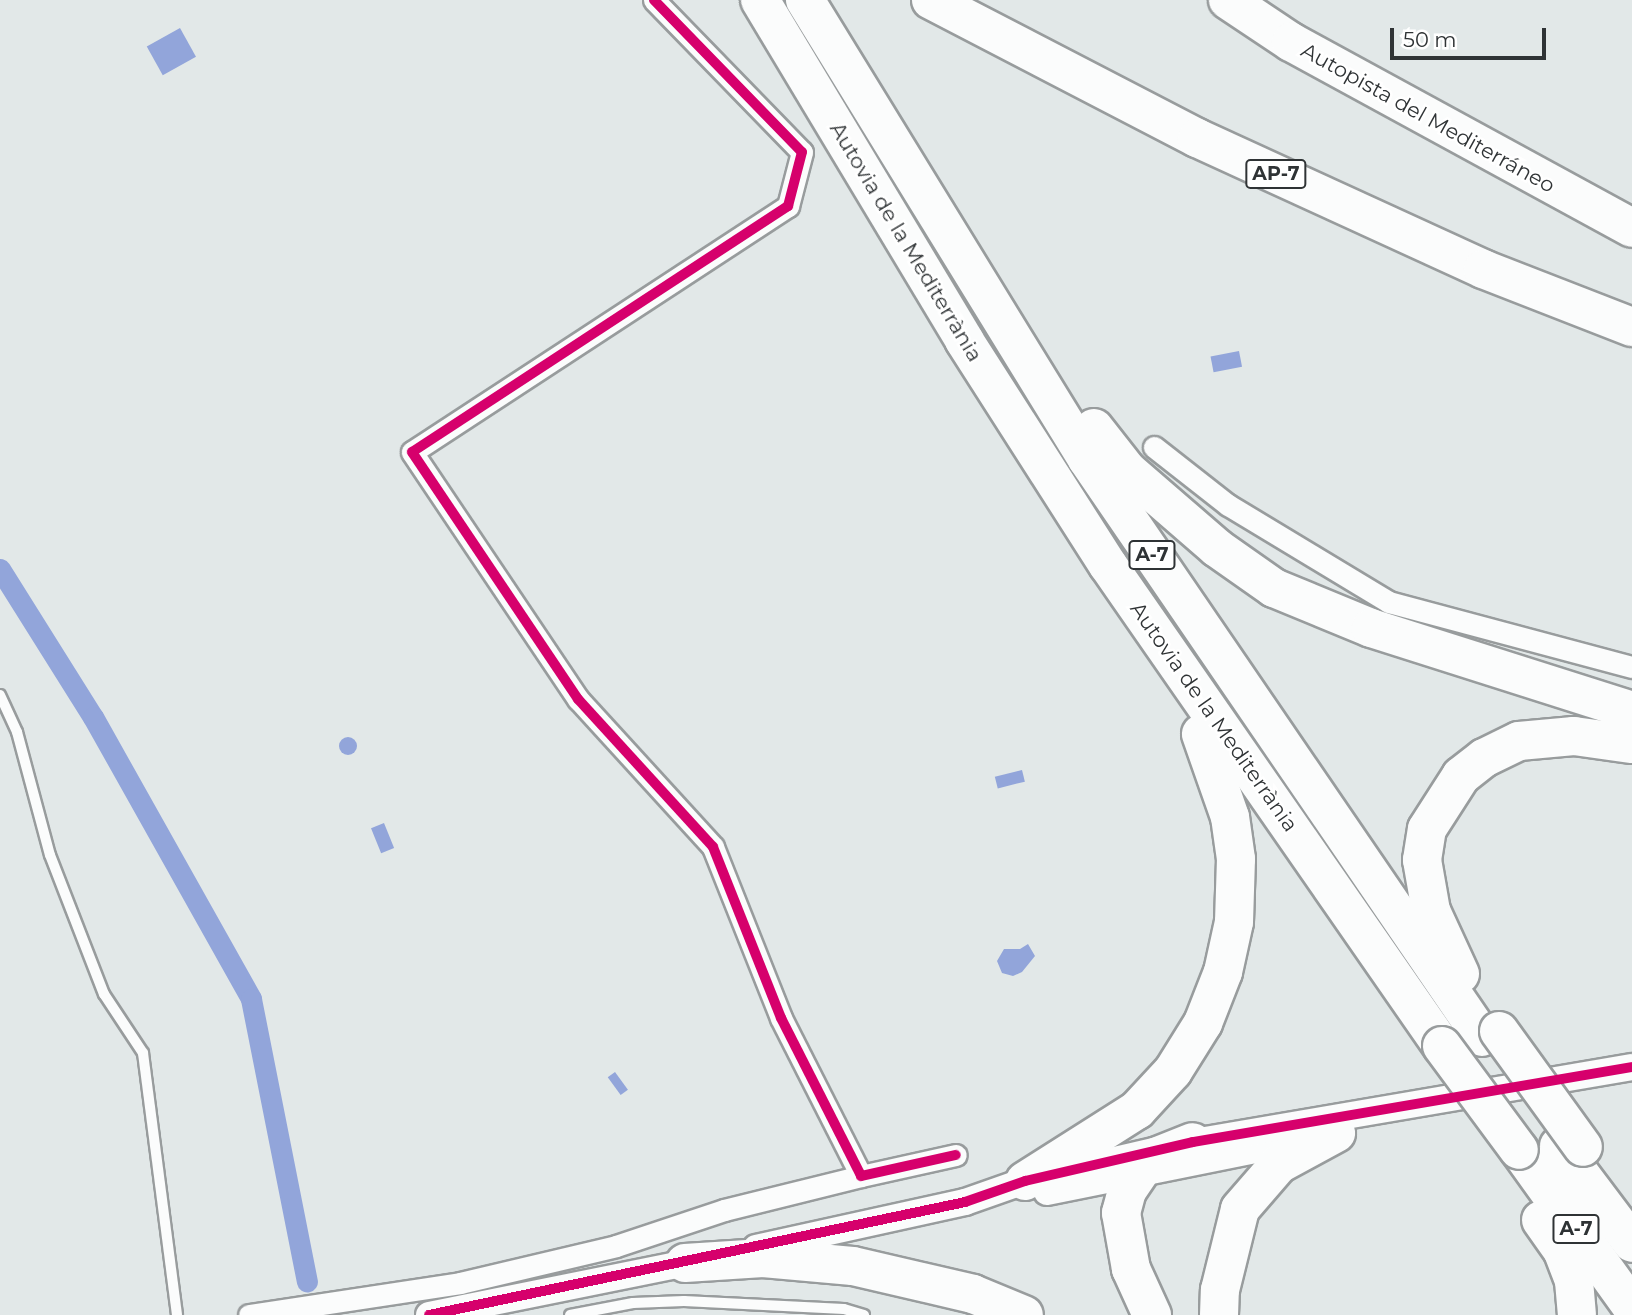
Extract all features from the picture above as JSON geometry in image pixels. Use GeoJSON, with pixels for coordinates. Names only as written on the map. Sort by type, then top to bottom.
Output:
{"type":"FeatureCollection","features":[{"type":"Feature","properties":{"kind":"highway","name":"Autovia de la Mediterrània"},"geometry":{"type":"LineString","coordinates":[[760,0],[964,340],[1108,565],[1434,1049],[1507,1151],[1632,1307]]}},
{"type":"Feature","properties":{"kind":"highway","name":"Autovia de la Mediterrània"},"geometry":{"type":"LineString","coordinates":[[805,0],[1087,459],[1571,1146],[1632,1243]]}},
{"type":"Feature","properties":{"kind":"highway","name":"AP-7"},"geometry":{"type":"LineString","coordinates":[[930,0],[1197,138],[1483,269],[1632,327]]}},
{"type":"Feature","properties":{"kind":"highway","name":"Autopista del Mediterráneo"},"geometry":{"type":"LineString","coordinates":[[1228,0],[1291,42],[1632,228]]}},
{"type":"Feature","properties":{"kind":"highway"},"geometry":{"type":"LineString","coordinates":[[955,246],[992,275],[1072,399],[1127,470],[1217,548],[1274,588],[1371,628],[1632,711]]}},
{"type":"Feature","properties":{"kind":"highway"},"geometry":{"type":"LineString","coordinates":[[1108,565],[1126,619],[1200,734],[1434,1049]]}},
{"type":"Feature","properties":{"kind":"highway"},"geometry":{"type":"LineString","coordinates":[[1025,1181],[1138,1110],[1173,1071],[1203,1023],[1223,972],[1234,922],[1236,859],[1230,817],[1200,734]]}},
{"type":"Feature","properties":{"kind":"highway"},"geometry":{"type":"LineString","coordinates":[[1490,1034],[1431,911],[1422,860],[1427,829],[1461,776],[1484,758],[1519,741],[1574,736],[1632,744]]}},
{"type":"Feature","properties":{"kind":"highway"},"geometry":{"type":"LineString","coordinates":[[1219,1315],[1220,1290],[1240,1209],[1279,1164],[1336,1133]]}},
{"type":"Feature","properties":{"kind":"highway"},"geometry":{"type":"LineString","coordinates":[[1152,1315],[1131,1269],[1122,1233],[1127,1191],[1148,1160],[1193,1142]]}},
{"type":"Feature","properties":{"kind":"highway"},"geometry":{"type":"LineString","coordinates":[[1571,1146],[1632,1212]]}},
{"type":"Feature","properties":{"kind":"highway"},"geometry":{"type":"LineString","coordinates":[[1507,1151],[1563,1252],[1574,1281],[1577,1315]]}},
{"type":"Feature","properties":{"kind":"highway"},"geometry":{"type":"LineString","coordinates":[[685,1264],[762,1258],[853,1266],[973,1294],[1024,1315]]}},
{"type":"Feature","properties":{"kind":"street"},"geometry":{"type":"LineString","coordinates":[[654,0],[802,152],[788,206],[412,452],[578,699],[713,847],[781,1017],[862,1176]]}},
{"type":"Feature","properties":{"kind":"street"},"geometry":{"type":"LineString","coordinates":[[1154,447],[1228,505],[1389,602],[1632,667]]}},
{"type":"Feature","properties":{"kind":"street"},"geometry":{"type":"LineString","coordinates":[[429,1315],[685,1264],[965,1202],[1025,1181],[1193,1142],[1374,1108],[1493,1093],[1632,1067]]}},
{"type":"Feature","properties":{"kind":"street"},"geometry":{"type":"LineString","coordinates":[[965,1202],[1010,1200],[1138,1174],[1336,1133],[1493,1093]]}},
{"type":"Feature","properties":{"kind":"street"},"geometry":{"type":"LineString","coordinates":[[249,1315],[386,1297],[473,1280],[616,1246],[724,1210],[956,1155]]}},
{"type":"Feature","properties":{"kind":"lane"},"geometry":{"type":"LineString","coordinates":[[0,695],[17,732],[50,855],[104,995],[143,1053],[177,1315]]}},
{"type":"Feature","properties":{"kind":"lane"},"geometry":{"type":"LineString","coordinates":[[570,1315],[633,1303],[684,1301],[844,1309],[864,1315]]}},
{"type":"Feature","properties":{"kind":"water"},"geometry":{"type":"Polygon","coordinates":[[[180,28],[196,57],[163,75],[147,46],[180,28]]]}},
{"type":"Feature","properties":{"kind":"water"},"geometry":{"type":"Polygon","coordinates":[[[1239,351],[1242,367],[1214,372],[1211,357],[1239,351]]]}},
{"type":"Feature","properties":{"kind":"water"},"geometry":{"type":"Polygon","coordinates":[[[344,737],[352,737],[357,746],[355,753],[344,755],[339,750],[339,742],[344,737]]]}},
{"type":"Feature","properties":{"kind":"water"},"geometry":{"type":"Polygon","coordinates":[[[1022,770],[1025,782],[998,788],[995,777],[1022,770]]]}},
{"type":"Feature","properties":{"kind":"water"},"geometry":{"type":"Polygon","coordinates":[[[384,823],[394,848],[381,853],[371,828],[384,823]]]}},
{"type":"Feature","properties":{"kind":"water"},"geometry":{"type":"Polygon","coordinates":[[[1028,944],[1035,956],[1022,972],[1013,976],[1002,973],[997,961],[1004,949],[1020,949],[1028,944]]]}},
{"type":"Feature","properties":{"kind":"water"},"geometry":{"type":"Polygon","coordinates":[[[615,1072],[628,1090],[621,1095],[608,1077],[615,1072]]]}},
{"type":"Feature","properties":{"kind":"waterway"},"geometry":{"type":"LineString","coordinates":[[0,569],[93,717],[251,999],[307,1282]]}},
{"type":"Feature","properties":{"kind":"cycle path"},"geometry":{"type":"LineString","coordinates":[[654,0],[802,152],[788,206],[412,452],[578,699],[713,847],[781,1018],[861,1176],[956,1155]]}},
{"type":"Feature","properties":{"kind":"cycle path"},"geometry":{"type":"LineString","coordinates":[[429,1315],[965,1202],[1025,1181],[1193,1142],[1632,1067]]}}]}
